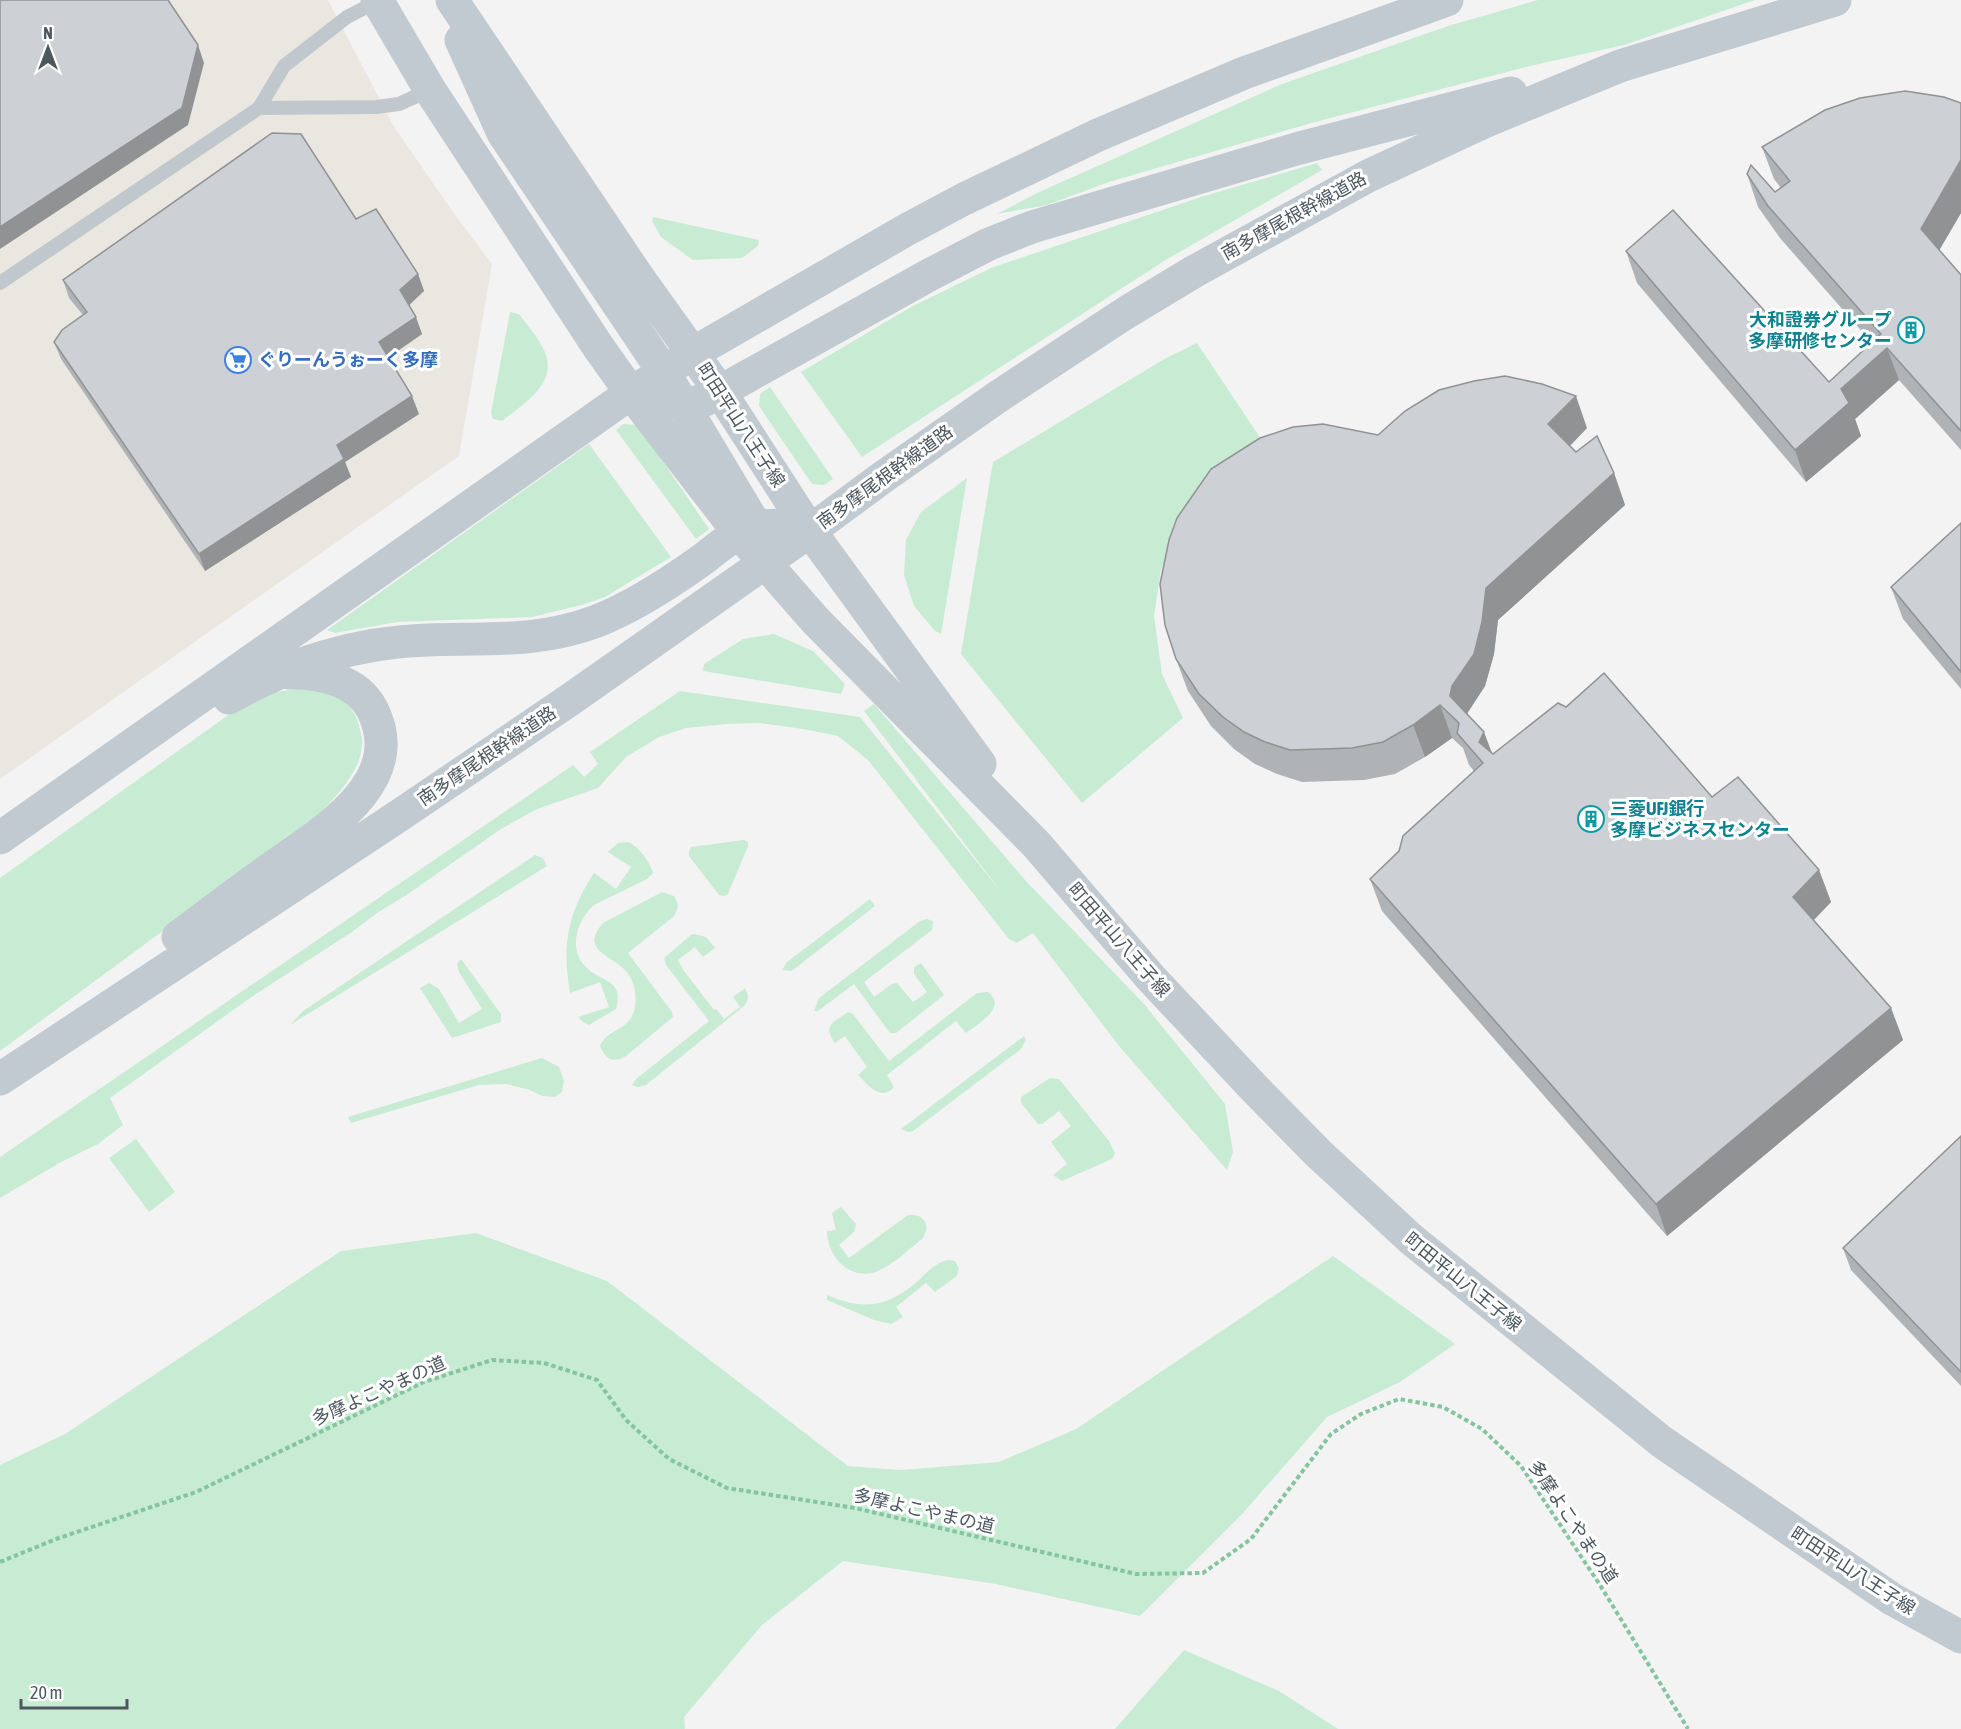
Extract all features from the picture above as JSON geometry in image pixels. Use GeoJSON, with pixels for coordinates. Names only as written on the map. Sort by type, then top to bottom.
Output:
{"type":"FeatureCollection","features":[{"type":"Feature","properties":{"kind":"main road"},"geometry":{"type":"LineString","coordinates":[[377,0],[430,90],[631,393],[777,532],[1036,844]]}},
{"type":"Feature","properties":{"kind":"main road"},"geometry":{"type":"LineString","coordinates":[[445,0],[503,134],[663,371],[703,399],[777,532]]}},
{"type":"Feature","properties":{"kind":"main road","name":"町田平山八王子線"},"geometry":{"type":"LineString","coordinates":[[452,0],[636,274],[693,353],[703,399],[777,532],[766,562],[815,620],[1036,844],[1151,978],[1256,1090],[1319,1154],[1411,1239],[1662,1442],[1892,1599],[1961,1637]]}},
{"type":"Feature","properties":{"kind":"main road"},"geometry":{"type":"LineString","coordinates":[[0,837],[631,393],[693,353],[906,230],[964,199],[1088,140],[1244,73],[1447,0]]}},
{"type":"Feature","properties":{"kind":"main road","name":"南多摩尾根幹線道路"},"geometry":{"type":"LineString","coordinates":[[46,804],[252,684],[339,651],[384,643],[427,640],[506,640],[541,636],[572,629],[625,609],[696,564],[777,532],[883,477],[999,396],[1128,312],[1195,271],[1368,176],[1484,122],[1620,66],[1835,0]]}},
{"type":"Feature","properties":{"kind":"main road"},"geometry":{"type":"LineString","coordinates":[[631,393],[652,401],[703,399],[931,274],[989,244],[1032,227],[1296,149],[1620,66]]}},
{"type":"Feature","properties":{"kind":"main road","name":"南多摩尾根幹線道路"},"geometry":{"type":"LineString","coordinates":[[0,1078],[410,808],[766,562]]}},
{"type":"Feature","properties":{"kind":"main road"},"geometry":{"type":"LineString","coordinates":[[0,1078],[115,984],[341,818],[366,789],[378,764],[381,742],[378,724],[371,707],[358,692],[343,682],[305,673],[278,673]]}},
{"type":"Feature","properties":{"kind":"lane"},"geometry":{"type":"LineString","coordinates":[[0,283],[259,108],[284,66],[347,18],[377,0]]}},
{"type":"Feature","properties":{"kind":"lane"},"geometry":{"type":"LineString","coordinates":[[259,108],[376,107],[399,104],[430,90]]}},
{"type":"Feature","properties":{"kind":"path","name":"多摩よこやまの道"},"geometry":{"type":"LineString","coordinates":[[0,1562],[56,1539],[196,1492],[424,1382],[492,1360],[544,1363],[597,1380],[626,1420],[669,1460],[727,1488],[855,1508],[1136,1574],[1203,1573],[1251,1539],[1331,1434],[1360,1414],[1399,1400],[1443,1407],[1482,1429],[1521,1466],[1600,1585],[1688,1729]]}},
{"type":"Feature","properties":{"kind":"shaded area","name":"ぐりーんうぉーく多摩"},"geometry":{"type":"Polygon","coordinates":[[[0,0],[328,0],[393,125],[492,264],[459,456],[0,779],[0,0]]]}},
{"type":"Feature","properties":{"kind":"green space"},"geometry":{"type":"Polygon","coordinates":[[[1538,0],[1755,0],[1624,45],[1530,66],[1315,122],[1109,182],[1047,205],[997,214],[1037,193],[1282,84],[1448,26],[1538,0]]]}},
{"type":"Feature","properties":{"kind":"green space"},"geometry":{"type":"Polygon","coordinates":[[[1317,163],[1322,170],[1164,261],[862,457],[801,372],[911,307],[991,268],[1201,197],[1317,163]]]}},
{"type":"Feature","properties":{"kind":"green space"},"geometry":{"type":"Polygon","coordinates":[[[653,217],[759,240],[758,246],[742,258],[693,260],[661,237],[652,221],[653,217]]]}},
{"type":"Feature","properties":{"kind":"green space"},"geometry":{"type":"Polygon","coordinates":[[[510,312],[519,314],[538,339],[547,360],[547,371],[538,390],[502,421],[493,419],[491,413],[510,312]]]}},
{"type":"Feature","properties":{"kind":"green space"},"geometry":{"type":"Polygon","coordinates":[[[1197,343],[1273,457],[1193,507],[1161,569],[1154,616],[1162,674],[1183,718],[1082,803],[961,654],[993,462],[1166,358],[1197,343]]]}},
{"type":"Feature","properties":{"kind":"green space"},"geometry":{"type":"Polygon","coordinates":[[[770,387],[833,479],[824,485],[812,484],[759,406],[760,394],[770,387]]]}},
{"type":"Feature","properties":{"kind":"green space"},"geometry":{"type":"Polygon","coordinates":[[[623,424],[638,425],[709,529],[696,539],[616,430],[623,424]]]}},
{"type":"Feature","properties":{"kind":"green space"},"geometry":{"type":"Polygon","coordinates":[[[589,444],[671,557],[605,597],[532,617],[397,622],[335,633],[327,630],[589,444]]]}},
{"type":"Feature","properties":{"kind":"green space"},"geometry":{"type":"Polygon","coordinates":[[[967,478],[941,634],[935,631],[914,606],[904,575],[906,540],[921,512],[967,478]]]}},
{"type":"Feature","properties":{"kind":"green space"},"geometry":{"type":"Polygon","coordinates":[[[774,634],[813,651],[845,684],[841,694],[703,671],[704,664],[743,639],[774,634]]]}},
{"type":"Feature","properties":{"kind":"green space"},"geometry":{"type":"Polygon","coordinates":[[[305,688],[333,695],[342,700],[350,707],[358,721],[362,739],[360,755],[352,775],[338,793],[316,818],[0,1051],[0,878],[238,708],[276,692],[305,688]]]}},
{"type":"Feature","properties":{"kind":"green space"},"geometry":{"type":"Polygon","coordinates":[[[680,691],[860,717],[1002,893],[864,711],[874,704],[1025,880],[1144,1004],[1225,1104],[1233,1152],[1227,1170],[1119,1046],[1033,933],[1017,943],[1009,939],[868,760],[838,736],[761,723],[686,728],[659,737],[626,757],[598,788],[537,809],[501,829],[352,932],[253,996],[110,1098],[123,1125],[98,1144],[61,1162],[0,1198],[0,1157],[573,765],[584,777],[598,764],[590,752],[680,691]]]}},
{"type":"Feature","properties":{"kind":"green space"},"geometry":{"type":"Polygon","coordinates":[[[744,840],[748,842],[748,846],[728,894],[719,895],[689,856],[689,851],[691,847],[744,840]]]}},
{"type":"Feature","properties":{"kind":"green space"},"geometry":{"type":"Polygon","coordinates":[[[627,842],[643,855],[653,873],[647,879],[594,905],[579,927],[576,944],[581,961],[593,973],[615,987],[618,999],[616,1009],[589,1025],[578,1017],[609,1007],[600,982],[570,993],[567,960],[569,931],[578,902],[594,873],[616,889],[631,867],[608,852],[618,843],[627,842]]]}},
{"type":"Feature","properties":{"kind":"green space"},"geometry":{"type":"Polygon","coordinates":[[[535,855],[543,858],[547,866],[290,1025],[303,1011],[535,855]]]}},
{"type":"Feature","properties":{"kind":"green space"},"geometry":{"type":"Polygon","coordinates":[[[662,892],[674,896],[678,906],[675,914],[628,953],[672,1012],[673,1017],[626,1056],[618,1060],[610,1059],[600,1046],[603,1040],[629,1020],[636,1001],[633,983],[626,971],[596,946],[594,940],[596,932],[603,923],[662,892]]]}},
{"type":"Feature","properties":{"kind":"green space"},"geometry":{"type":"Polygon","coordinates":[[[870,899],[875,906],[797,967],[791,971],[782,970],[787,962],[870,899]]]}},
{"type":"Feature","properties":{"kind":"green space"},"geometry":{"type":"Polygon","coordinates":[[[927,919],[933,921],[932,930],[864,982],[874,997],[897,983],[913,1002],[927,992],[914,974],[914,967],[921,963],[944,995],[896,1033],[890,1033],[854,984],[818,1011],[814,1011],[819,998],[920,921],[927,919]]]}},
{"type":"Feature","properties":{"kind":"green space"},"geometry":{"type":"Polygon","coordinates":[[[695,934],[706,937],[715,948],[703,957],[695,947],[678,960],[684,971],[714,1010],[716,1009],[724,1019],[740,1007],[733,997],[745,988],[748,995],[747,1002],[646,1085],[638,1087],[632,1085],[636,1079],[709,1021],[666,965],[664,958],[695,934]]]}},
{"type":"Feature","properties":{"kind":"green space"},"geometry":{"type":"Polygon","coordinates":[[[461,959],[501,1014],[501,1022],[452,1038],[420,988],[429,983],[439,989],[459,1023],[482,1009],[459,972],[457,964],[461,959]]]}},
{"type":"Feature","properties":{"kind":"green space"},"geometry":{"type":"Polygon","coordinates":[[[988,992],[995,1003],[984,1020],[966,1033],[956,1021],[887,1075],[894,1087],[884,1093],[875,1090],[858,1075],[867,1067],[845,1036],[835,1043],[831,1037],[830,1028],[834,1021],[848,1012],[853,1014],[889,1061],[977,993],[988,992]]]}},
{"type":"Feature","properties":{"kind":"green space"},"geometry":{"type":"Polygon","coordinates":[[[1024,1036],[1026,1040],[1021,1049],[913,1131],[908,1132],[901,1129],[1024,1036]]]}},
{"type":"Feature","properties":{"kind":"green space"},"geometry":{"type":"Polygon","coordinates":[[[542,1058],[559,1067],[564,1081],[562,1092],[555,1097],[542,1096],[530,1090],[506,1084],[479,1085],[351,1123],[348,1117],[542,1058]]]}},
{"type":"Feature","properties":{"kind":"green space"},"geometry":{"type":"Polygon","coordinates":[[[1050,1078],[1059,1079],[1109,1141],[1115,1153],[1112,1159],[1062,1181],[1053,1175],[1067,1164],[1051,1142],[1071,1126],[1059,1111],[1042,1124],[1038,1124],[1021,1103],[1021,1097],[1050,1078]]]}},
{"type":"Feature","properties":{"kind":"green space"},"geometry":{"type":"Polygon","coordinates":[[[136,1139],[175,1192],[149,1212],[109,1158],[136,1139]]]}},
{"type":"Feature","properties":{"kind":"green space"},"geometry":{"type":"Polygon","coordinates":[[[841,1207],[856,1224],[854,1232],[839,1245],[849,1258],[908,1215],[918,1216],[925,1221],[925,1234],[902,1256],[880,1270],[870,1273],[851,1271],[836,1258],[828,1241],[827,1231],[836,1230],[832,1213],[841,1207]]]}},
{"type":"Feature","properties":{"kind":"green space"},"geometry":{"type":"Polygon","coordinates":[[[476,1233],[607,1281],[848,1466],[901,1470],[999,1462],[1076,1429],[1333,1256],[1455,1344],[1400,1382],[1327,1417],[1243,1513],[1140,1616],[996,1584],[843,1561],[762,1625],[684,1717],[685,1729],[0,1729],[0,1465],[65,1434],[341,1251],[476,1233]]]}},
{"type":"Feature","properties":{"kind":"green space"},"geometry":{"type":"Polygon","coordinates":[[[948,1260],[955,1261],[959,1268],[957,1276],[935,1292],[926,1283],[896,1307],[903,1317],[891,1324],[874,1320],[827,1300],[827,1295],[853,1303],[875,1304],[886,1301],[907,1290],[928,1271],[948,1260]]]}},
{"type":"Feature","properties":{"kind":"green space"},"geometry":{"type":"Polygon","coordinates":[[[1184,1650],[1279,1691],[1338,1729],[1115,1729],[1184,1650]]]}},
{"type":"Feature","properties":{"kind":"building"},"geometry":{"type":"Polygon","coordinates":[[[0,0],[168,0],[198,45],[182,108],[0,227],[0,0]]]}},
{"type":"Feature","properties":{"kind":"building","name":"大和證券グループ 多摩研修センター"},"geometry":{"type":"Polygon","coordinates":[[[1905,91],[1944,97],[1961,103],[1961,160],[1921,229],[1961,275],[1961,431],[1887,348],[1841,389],[1849,403],[1795,450],[1626,251],[1673,210],[1829,382],[1881,334],[1768,206],[1747,174],[1751,165],[1775,192],[1790,181],[1762,147],[1825,110],[1860,98],[1905,91]]]}},
{"type":"Feature","properties":{"kind":"building"},"geometry":{"type":"Polygon","coordinates":[[[272,133],[301,134],[356,219],[376,209],[418,274],[400,290],[416,317],[379,342],[412,396],[337,445],[344,459],[199,554],[54,342],[62,330],[87,312],[63,280],[272,133]]]}},
{"type":"Feature","properties":{"kind":"building","name":"三菱UFJ銀行 多摩ビジネスセンター"},"geometry":{"type":"Polygon","coordinates":[[[1505,376],[1542,384],[1576,396],[1548,424],[1576,452],[1597,436],[1614,473],[1486,588],[1482,622],[1474,654],[1452,686],[1450,696],[1484,732],[1479,742],[1493,754],[1558,703],[1566,707],[1604,673],[1712,797],[1738,777],[1819,870],[1793,897],[1891,1008],[1656,1204],[1370,879],[1399,851],[1403,836],[1483,763],[1457,733],[1459,723],[1440,705],[1413,725],[1383,742],[1352,748],[1290,750],[1265,742],[1244,732],[1223,717],[1199,694],[1176,659],[1165,625],[1160,584],[1169,540],[1177,518],[1211,469],[1260,438],[1293,427],[1323,424],[1378,435],[1405,411],[1439,390],[1505,376]]]}},
{"type":"Feature","properties":{"kind":"building"},"geometry":{"type":"Polygon","coordinates":[[[1961,523],[1961,672],[1891,587],[1961,523]]]}},
{"type":"Feature","properties":{"kind":"building"},"geometry":{"type":"Polygon","coordinates":[[[1961,1136],[1961,1372],[1843,1248],[1961,1136]]]}},
{"type":"Feature","properties":{"kind":"place","name":"大和證券グループ 多摩研修センター"},"geometry":{"type":"Point","coordinates":[1911,330]}},
{"type":"Feature","properties":{"kind":"place","name":"ぐりーんうぉーく多摩"},"geometry":{"type":"Point","coordinates":[238,360]}},
{"type":"Feature","properties":{"kind":"place","name":"三菱UFJ銀行 多摩ビジネスセンター"},"geometry":{"type":"Point","coordinates":[1591,819]}}]}
